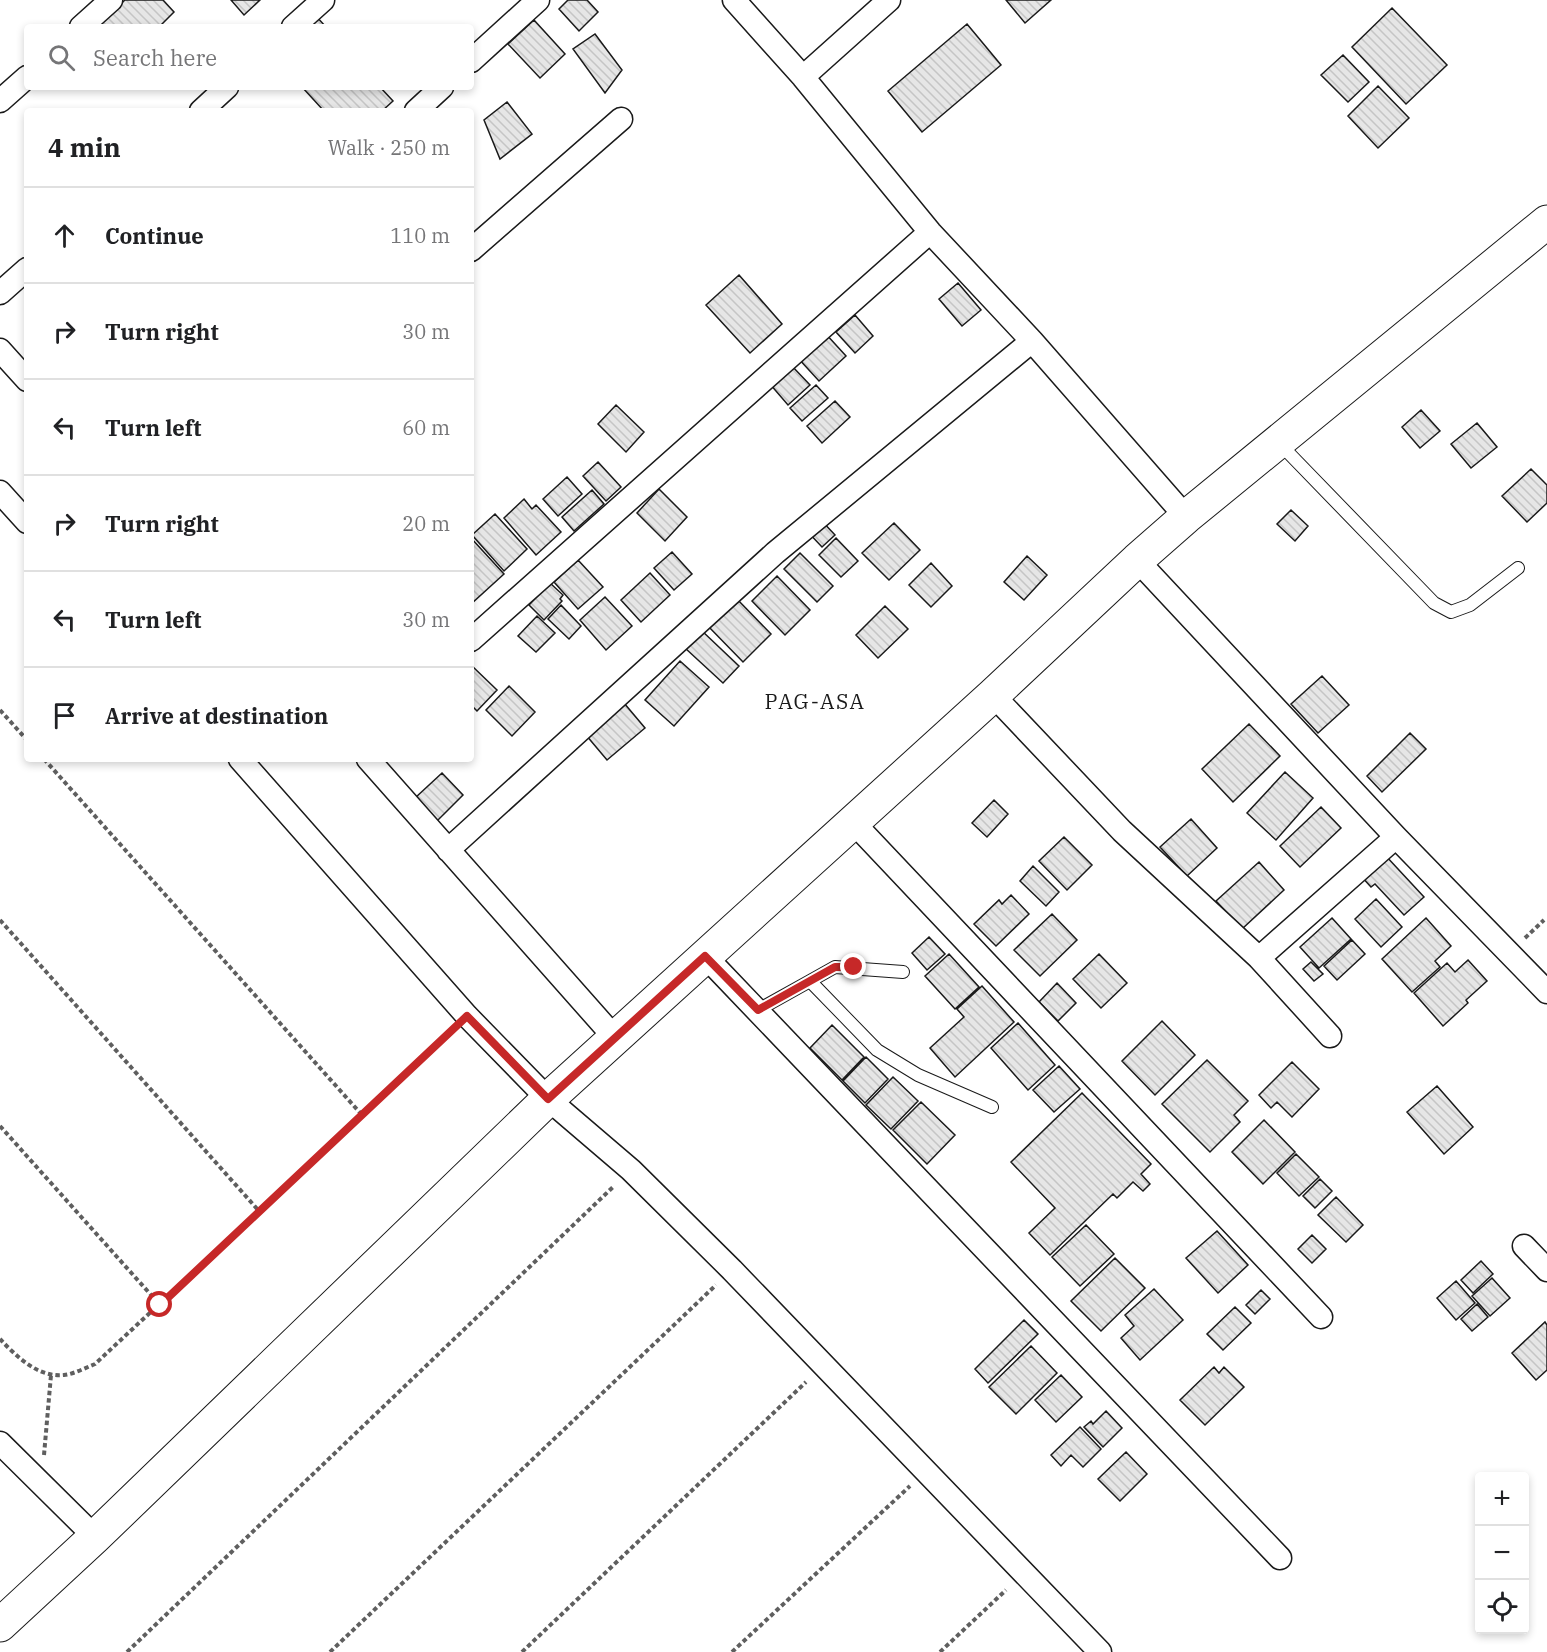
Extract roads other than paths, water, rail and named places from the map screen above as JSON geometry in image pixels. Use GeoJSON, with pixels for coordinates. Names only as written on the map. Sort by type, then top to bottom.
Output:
{"type":"FeatureCollection","features":[{"type":"Feature","properties":{"kind":"street"},"geometry":{"type":"LineString","coordinates":[[84,24],[111,0]]}},
{"type":"Feature","properties":{"kind":"street"},"geometry":{"type":"LineString","coordinates":[[296,24],[323,0]]}},
{"type":"Feature","properties":{"kind":"street"},"geometry":{"type":"LineString","coordinates":[[474,58],[538,0]]}},
{"type":"Feature","properties":{"kind":"street"},"geometry":{"type":"LineString","coordinates":[[734,0],[803,77],[930,232],[1032,340],[1186,517]]}},
{"type":"Feature","properties":{"kind":"street"},"geometry":{"type":"LineString","coordinates":[[803,77],[889,0]]}},
{"type":"Feature","properties":{"kind":"street"},"geometry":{"type":"LineString","coordinates":[[0,102],[24,80]]}},
{"type":"Feature","properties":{"kind":"street"},"geometry":{"type":"LineString","coordinates":[[204,108],[224,90]]}},
{"type":"Feature","properties":{"kind":"street"},"geometry":{"type":"LineString","coordinates":[[419,108],[439,90]]}},
{"type":"Feature","properties":{"kind":"street"},"geometry":{"type":"LineString","coordinates":[[474,247],[621,119]]}},
{"type":"Feature","properties":{"kind":"street"},"geometry":{"type":"LineString","coordinates":[[0,1625],[95,1537],[548,1099],[993,695],[1137,560],[1186,517],[1547,222]]}},
{"type":"Feature","properties":{"kind":"street"},"geometry":{"type":"LineString","coordinates":[[474,637],[930,232]]}},
{"type":"Feature","properties":{"kind":"street"},"geometry":{"type":"LineString","coordinates":[[0,293],[24,272]]}},
{"type":"Feature","properties":{"kind":"street"},"geometry":{"type":"LineString","coordinates":[[448,850],[775,553],[1032,340]]}},
{"type":"Feature","properties":{"kind":"street"},"geometry":{"type":"LineString","coordinates":[[0,350],[24,377]]}},
{"type":"Feature","properties":{"kind":"street"},"geometry":{"type":"LineString","coordinates":[[0,492],[24,519]]}},
{"type":"Feature","properties":{"kind":"street"},"geometry":{"type":"LineString","coordinates":[[1137,560],[1396,837],[1547,992]]}},
{"type":"Feature","properties":{"kind":"street"},"geometry":{"type":"LineString","coordinates":[[993,695],[1122,831],[1258,958],[1330,1036]]}},
{"type":"Feature","properties":{"kind":"street"},"geometry":{"type":"LineString","coordinates":[[243,762],[467,1016],[548,1099],[631,1170],[732,1270],[1100,1652]]}},
{"type":"Feature","properties":{"kind":"street"},"geometry":{"type":"LineString","coordinates":[[371,762],[615,1038]]}},
{"type":"Feature","properties":{"kind":"street"},"geometry":{"type":"LineString","coordinates":[[853,822],[1321,1317]]}},
{"type":"Feature","properties":{"kind":"street"},"geometry":{"type":"LineString","coordinates":[[1258,958],[1396,837]]}},
{"type":"Feature","properties":{"kind":"street"},"geometry":{"type":"LineString","coordinates":[[705,956],[1280,1558]]}},
{"type":"Feature","properties":{"kind":"street"},"geometry":{"type":"LineString","coordinates":[[1524,1246],[1547,1270]]}},
{"type":"Feature","properties":{"kind":"street"},"geometry":{"type":"LineString","coordinates":[[4,1454],[42,1485],[95,1537]]}},
{"type":"Feature","properties":{"kind":"lane"},"geometry":{"type":"LineString","coordinates":[[1278,442],[1434,603],[1451,612],[1470,605],[1518,568]]}},
{"type":"Feature","properties":{"kind":"lane"},"geometry":{"type":"LineString","coordinates":[[758,1010],[835,967],[903,972]]}},
{"type":"Feature","properties":{"kind":"lane"},"geometry":{"type":"LineString","coordinates":[[810,981],[877,1050],[918,1075],[992,1107]]}},
{"type":"Feature","properties":{"kind":"district","name":"PAG-ASA"},"geometry":{"type":"Point","coordinates":[815,702]}}]}
